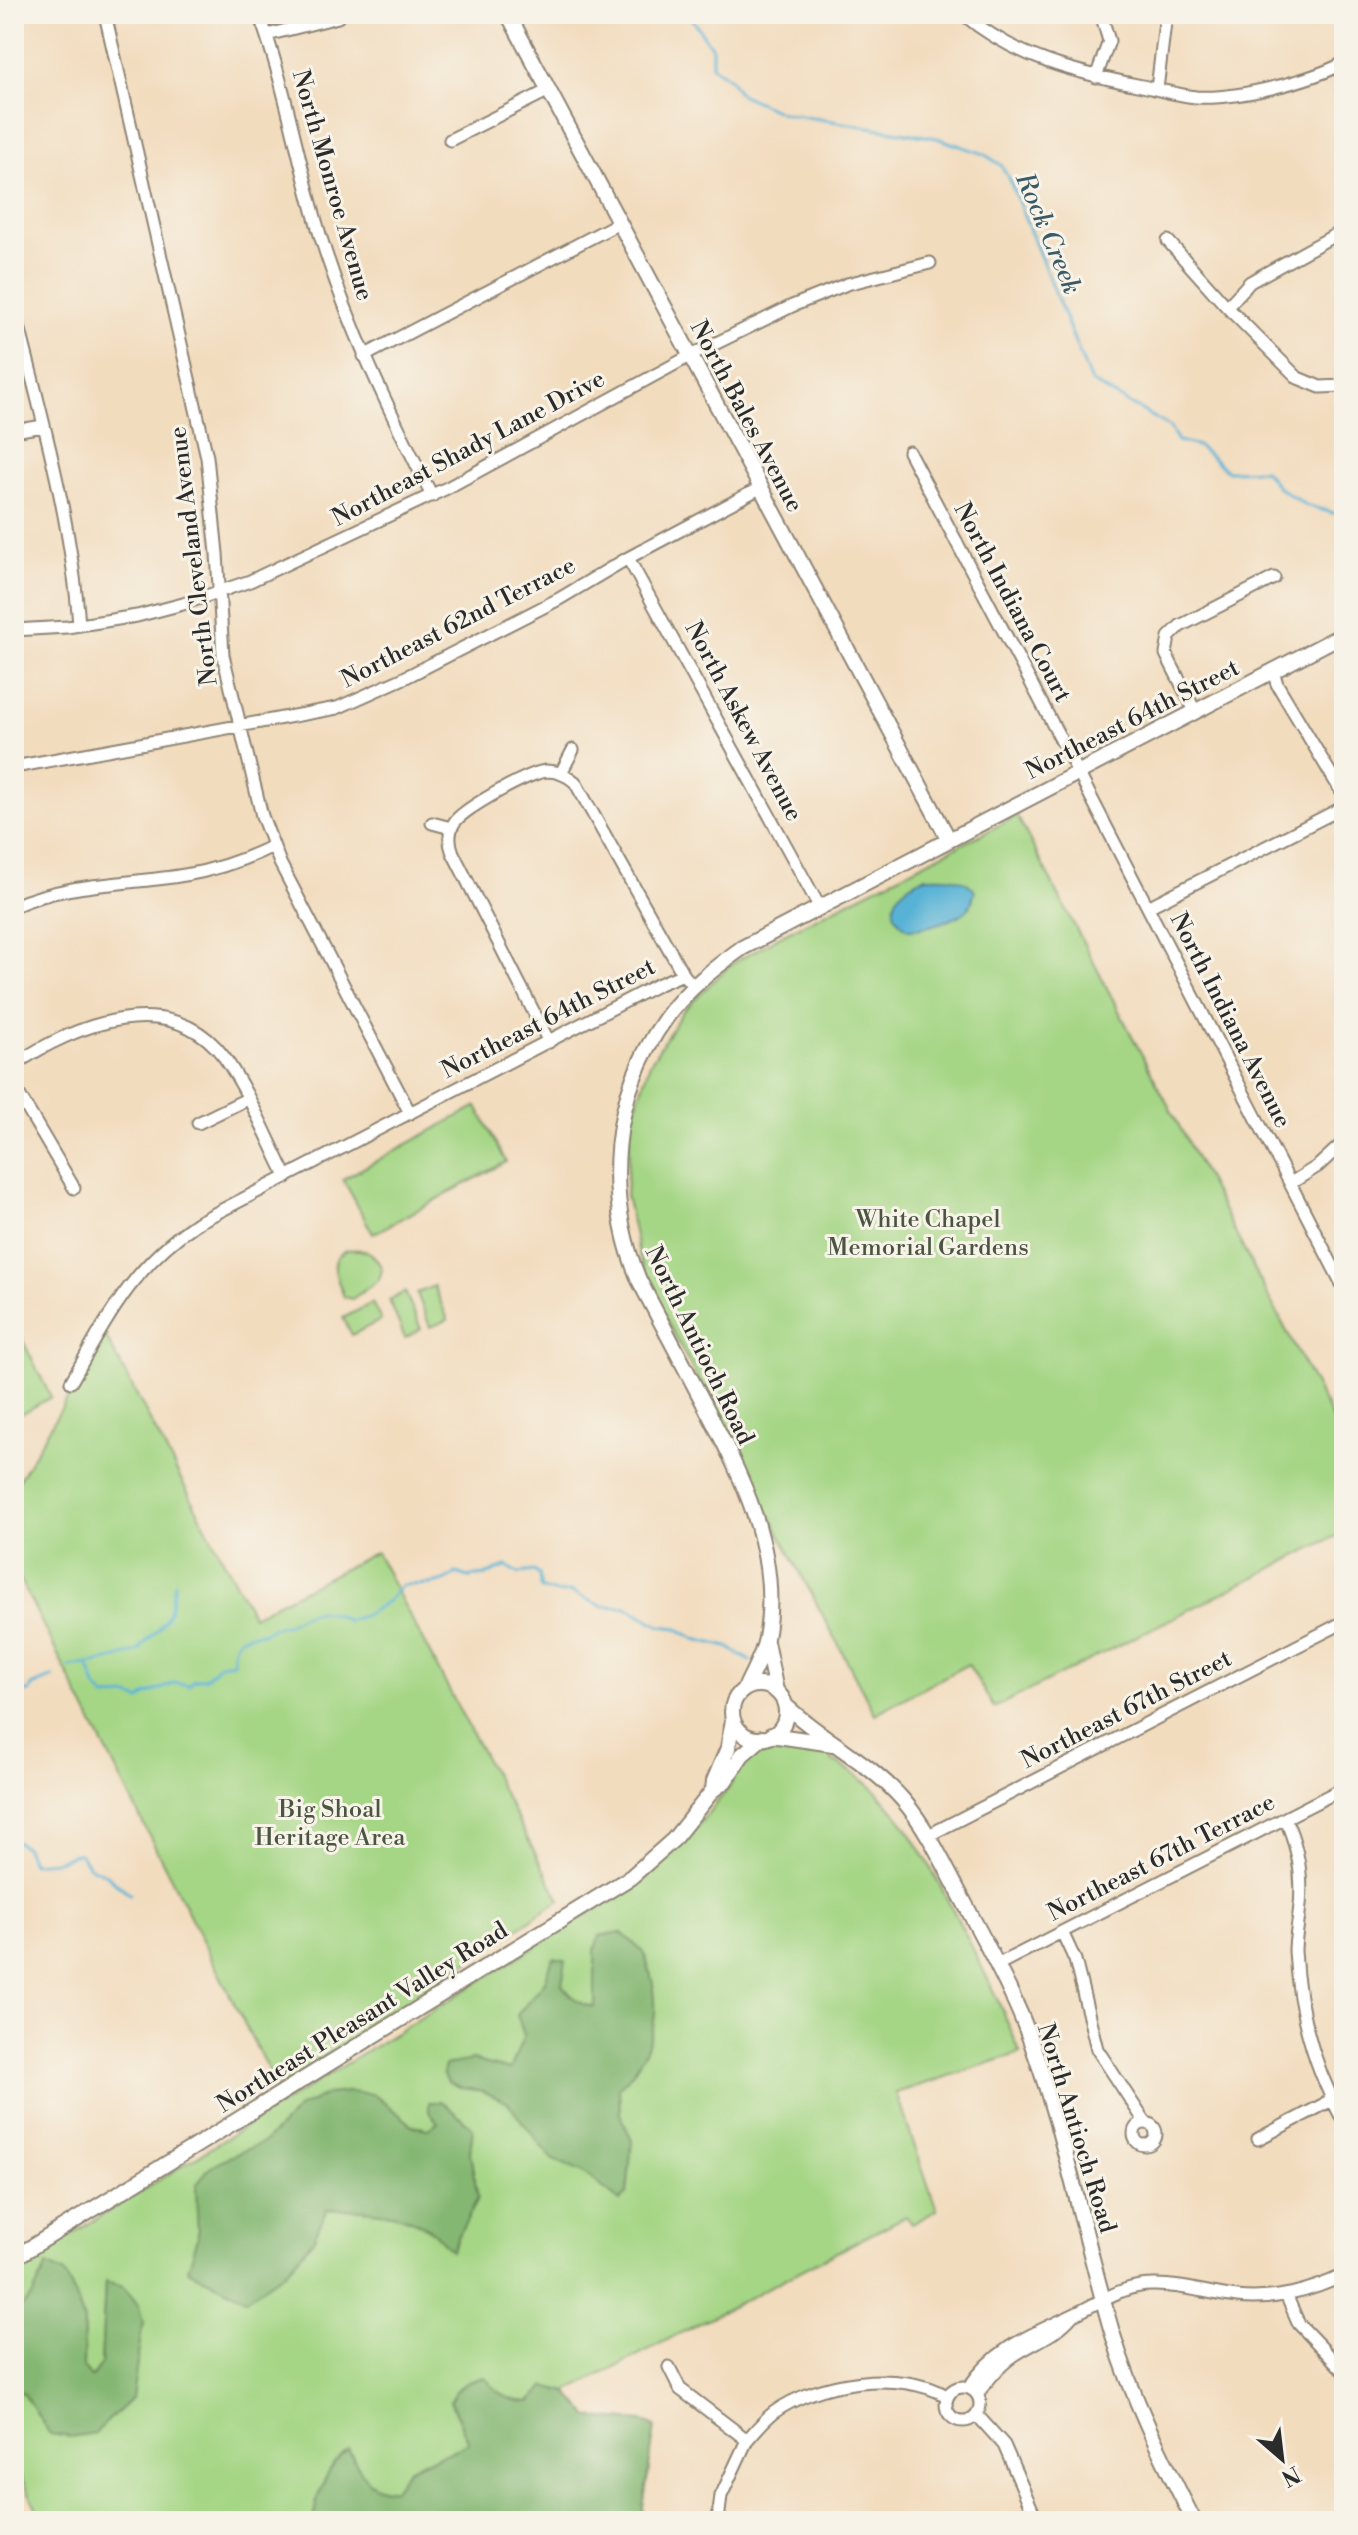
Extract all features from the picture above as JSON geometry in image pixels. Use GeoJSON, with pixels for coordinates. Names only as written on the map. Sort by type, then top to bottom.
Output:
{"type":"FeatureCollection","features":[{"type":"Feature","properties":{"kind":"street","name":"North Cleveland Avenue"},"geometry":{"type":"LineString","coordinates":[[105,14],[207,457],[223,655],[262,816],[273,846],[410,1113]]}},
{"type":"Feature","properties":{"kind":"street","name":"North Monroe Avenue"},"geometry":{"type":"LineString","coordinates":[[259,14],[322,241],[364,356],[432,496]]}},
{"type":"Feature","properties":{"kind":"street","name":"North Bales Avenue"},"geometry":{"type":"LineString","coordinates":[[508,14],[948,838]]}},
{"type":"Feature","properties":{"kind":"street"},"geometry":{"type":"LineString","coordinates":[[963,14],[997,39],[1051,65],[1197,97],[1238,95],[1305,78],[1344,63]]}},
{"type":"Feature","properties":{"kind":"street"},"geometry":{"type":"LineString","coordinates":[[1096,77],[1109,41],[1101,14]]}},
{"type":"Feature","properties":{"kind":"street"},"geometry":{"type":"LineString","coordinates":[[1157,89],[1166,14]]}},
{"type":"Feature","properties":{"kind":"street"},"geometry":{"type":"LineString","coordinates":[[267,35],[338,17]]}},
{"type":"Feature","properties":{"kind":"street"},"geometry":{"type":"LineString","coordinates":[[450,140],[549,90]]}},
{"type":"Feature","properties":{"kind":"street"},"geometry":{"type":"LineString","coordinates":[[364,356],[619,223]]}},
{"type":"Feature","properties":{"kind":"street"},"geometry":{"type":"LineString","coordinates":[[1227,307],[1250,282],[1344,230]]}},
{"type":"Feature","properties":{"kind":"street"},"geometry":{"type":"LineString","coordinates":[[1168,241],[1227,307],[1298,378],[1320,387],[1344,386]]}},
{"type":"Feature","properties":{"kind":"street","name":"Northeast Shady Lane Drive"},"geometry":{"type":"LineString","coordinates":[[14,630],[137,616],[219,592],[330,545],[432,496],[690,356],[815,296],[879,274],[930,263]]}},
{"type":"Feature","properties":{"kind":"street"},"geometry":{"type":"LineString","coordinates":[[14,306],[74,560],[79,625]]}},
{"type":"Feature","properties":{"kind":"street"},"geometry":{"type":"LineString","coordinates":[[14,431],[43,426]]}},
{"type":"Feature","properties":{"kind":"street","name":"North Indiana Court"},"geometry":{"type":"LineString","coordinates":[[909,452],[1078,772]]}},
{"type":"Feature","properties":{"kind":"street","name":"Northeast 62nd Terrace"},"geometry":{"type":"LineString","coordinates":[[14,767],[337,708],[404,678],[559,599],[628,558],[760,488]]}},
{"type":"Feature","properties":{"kind":"street","name":"North Askew Avenue"},"geometry":{"type":"LineString","coordinates":[[628,558],[819,906]]}},
{"type":"Feature","properties":{"kind":"street"},"geometry":{"type":"LineString","coordinates":[[1195,711],[1166,654],[1169,637],[1180,626],[1274,578]]}},
{"type":"Feature","properties":{"kind":"street","name":"Northeast 64th Street"},"geometry":{"type":"LineString","coordinates":[[71,1382],[136,1276],[163,1247],[197,1223],[683,974],[694,987],[742,948],[819,906],[1344,634]]}},
{"type":"Feature","properties":{"kind":"street"},"geometry":{"type":"LineString","coordinates":[[1273,671],[1277,684],[1344,796]]}},
{"type":"Feature","properties":{"kind":"street"},"geometry":{"type":"LineString","coordinates":[[561,773],[573,750]]}},
{"type":"Feature","properties":{"kind":"street"},"geometry":{"type":"LineString","coordinates":[[549,1042],[449,840],[451,828],[464,812],[533,775],[547,771],[561,773],[575,782],[683,974]]}},
{"type":"Feature","properties":{"kind":"street","name":"North Indiana Avenue"},"geometry":{"type":"LineString","coordinates":[[1078,772],[1344,1288]]}},
{"type":"Feature","properties":{"kind":"street"},"geometry":{"type":"LineString","coordinates":[[1148,907],[1344,807]]}},
{"type":"Feature","properties":{"kind":"street"},"geometry":{"type":"LineString","coordinates":[[432,823],[451,828]]}},
{"type":"Feature","properties":{"kind":"street"},"geometry":{"type":"LineString","coordinates":[[14,906],[66,889],[202,872],[245,859],[273,846]]}},
{"type":"Feature","properties":{"kind":"street","name":"North Antioch Road"},"geometry":{"type":"LineString","coordinates":[[694,987],[655,1035],[623,1108],[617,1165],[620,1215],[628,1252],[639,1280],[731,1455],[754,1509],[767,1582],[769,1614],[766,1642],[776,1691]]}},
{"type":"Feature","properties":{"kind":"street"},"geometry":{"type":"LineString","coordinates":[[14,1065],[55,1041],[104,1023],[144,1016],[165,1019],[191,1029],[214,1046],[231,1068],[287,1177]]}},
{"type":"Feature","properties":{"kind":"street"},"geometry":{"type":"LineString","coordinates":[[14,1086],[74,1188]]}},
{"type":"Feature","properties":{"kind":"street"},"geometry":{"type":"LineString","coordinates":[[198,1123],[247,1099]]}},
{"type":"Feature","properties":{"kind":"street"},"geometry":{"type":"LineString","coordinates":[[1291,1183],[1318,1166],[1344,1142]]}},
{"type":"Feature","properties":{"kind":"street","name":"Northeast 67th Street"},"geometry":{"type":"LineString","coordinates":[[929,1835],[1344,1622]]}},
{"type":"Feature","properties":{"kind":"street","name":"North Antioch Road"},"geometry":{"type":"LineString","coordinates":[[745,1689],[766,1642]]}},
{"type":"Feature","properties":{"kind":"street"},"geometry":{"type":"LineString","coordinates":[[761,1685],[776,1691],[785,1705],[784,1722],[767,1737],[744,1734],[733,1720],[734,1702],[745,1689],[761,1685]]}},
{"type":"Feature","properties":{"kind":"street","name":"North Antioch Road"},"geometry":{"type":"LineString","coordinates":[[785,1705],[833,1744],[876,1773],[904,1801],[929,1835],[997,1965],[1023,2021],[1041,2071],[1120,2356],[1148,2429],[1194,2521]]}},
{"type":"Feature","properties":{"kind":"street","name":"Northeast Pleasant Valley Road"},"geometry":{"type":"LineString","coordinates":[[713,1790],[728,1748],[733,1720]]}},
{"type":"Feature","properties":{"kind":"street","name":"North Antioch Road"},"geometry":{"type":"LineString","coordinates":[[767,1737],[833,1744]]}},
{"type":"Feature","properties":{"kind":"street","name":"Northeast Pleasant Valley Road"},"geometry":{"type":"LineString","coordinates":[[14,2258],[631,1877],[673,1840],[713,1790],[725,1781],[742,1755],[767,1737]]}},
{"type":"Feature","properties":{"kind":"street","name":"Northeast 67th Terrace"},"geometry":{"type":"LineString","coordinates":[[997,1965],[1344,1788]]}},
{"type":"Feature","properties":{"kind":"street"},"geometry":{"type":"LineString","coordinates":[[1285,1818],[1296,1842],[1300,1867],[1295,1949],[1304,2021],[1332,2100],[1344,2122]]}},
{"type":"Feature","properties":{"kind":"street"},"geometry":{"type":"LineString","coordinates":[[1062,1932],[1075,1960],[1097,2049],[1145,2122]]}},
{"type":"Feature","properties":{"kind":"street"},"geometry":{"type":"LineString","coordinates":[[1258,2139],[1332,2100]]}},
{"type":"Feature","properties":{"kind":"street"},"geometry":{"type":"LineString","coordinates":[[973,2391],[992,2359],[1050,2324],[1135,2286],[1150,2284],[1239,2297],[1286,2295],[1311,2289],[1344,2275]]}},
{"type":"Feature","properties":{"kind":"street"},"geometry":{"type":"LineString","coordinates":[[1286,2295],[1299,2324],[1344,2371]]}},
{"type":"Feature","properties":{"kind":"street"},"geometry":{"type":"LineString","coordinates":[[669,2367],[680,2389],[747,2440]]}},
{"type":"Feature","properties":{"kind":"street"},"geometry":{"type":"LineString","coordinates":[[718,2521],[721,2496],[747,2440],[774,2412],[803,2397],[853,2383],[874,2381],[918,2384],[947,2396]]}},
{"type":"Feature","properties":{"kind":"street"},"geometry":{"type":"LineString","coordinates":[[956,2388],[973,2391],[980,2404],[977,2415],[967,2421],[955,2420],[947,2412],[947,2396],[956,2388]]}},
{"type":"Feature","properties":{"kind":"street"},"geometry":{"type":"LineString","coordinates":[[977,2415],[1004,2445],[1037,2521]]}},
{"type":"Feature","properties":{"kind":"green space","name":"White Chapel Memorial Gardens"},"geometry":{"type":"Polygon","coordinates":[[[1017,816],[1344,1441],[1344,1532],[994,1708],[968,1664],[875,1714],[667,1321],[640,1259],[626,1195],[631,1120],[650,1063],[683,1011],[730,965],[784,934],[1017,816]]]}},
{"type":"Feature","properties":{"kind":"green space"},"geometry":{"type":"Polygon","coordinates":[[[477,1106],[506,1162],[373,1234],[343,1179],[477,1106]]]}},
{"type":"Feature","properties":{"kind":"green space"},"geometry":{"type":"Polygon","coordinates":[[[347,1250],[369,1253],[382,1270],[379,1280],[352,1299],[344,1297],[335,1270],[336,1259],[347,1250]]]}},
{"type":"Feature","properties":{"kind":"green space"},"geometry":{"type":"Polygon","coordinates":[[[434,1286],[448,1320],[430,1327],[417,1293],[434,1286]]]}},
{"type":"Feature","properties":{"kind":"green space"},"geometry":{"type":"Polygon","coordinates":[[[405,1292],[421,1329],[405,1338],[389,1300],[405,1292]]]}},
{"type":"Feature","properties":{"kind":"green space"},"geometry":{"type":"Polygon","coordinates":[[[372,1303],[381,1320],[352,1335],[343,1318],[372,1303]]]}},
{"type":"Feature","properties":{"kind":"green space"},"geometry":{"type":"Polygon","coordinates":[[[14,1323],[51,1397],[14,1418],[14,1323]]]}},
{"type":"Feature","properties":{"kind":"green space","name":"Big Shoal Heritage Area"},"geometry":{"type":"Polygon","coordinates":[[[105,1335],[253,1616],[376,1552],[560,1900],[278,2090],[14,1568],[14,1488],[105,1335]]]}},
{"type":"Feature","properties":{"kind":"green space"},"geometry":{"type":"Polygon","coordinates":[[[799,1744],[831,1754],[832,1761],[874,1789],[892,1808],[921,1850],[990,1984],[1020,2053],[896,2093],[937,2210],[912,2224],[906,2216],[567,2392],[546,2386],[530,2402],[510,2399],[485,2377],[450,2401],[469,2442],[408,2469],[394,2489],[371,2483],[349,2451],[334,2464],[324,2482],[313,2521],[43,2521],[14,2463],[14,2388],[24,2394],[51,2434],[132,2398],[105,2283],[101,2364],[92,2379],[83,2367],[84,2321],[76,2297],[32,2297],[14,2314],[14,2270],[646,1878],[689,1836],[728,1789],[743,1763],[767,1746],[799,1744]]]}},
{"type":"Feature","properties":{"kind":"green space"},"geometry":{"type":"Polygon","coordinates":[[[621,1932],[645,1956],[655,2004],[646,2048],[619,2087],[620,2114],[632,2141],[627,2194],[620,2201],[582,2171],[553,2160],[508,2103],[483,2091],[448,2082],[443,2073],[445,2065],[472,2060],[510,2070],[524,2035],[517,2015],[544,1983],[553,1958],[566,1960],[562,1985],[581,2003],[595,2007],[595,1949],[599,1936],[621,1932]]]}},
{"type":"Feature","properties":{"kind":"green space"},"geometry":{"type":"Polygon","coordinates":[[[328,2094],[373,2094],[414,2126],[428,2129],[438,2122],[429,2112],[429,2102],[442,2102],[473,2128],[470,2153],[478,2198],[451,2251],[433,2232],[409,2219],[368,2210],[327,2209],[313,2240],[284,2273],[246,2299],[188,2270],[198,2237],[196,2186],[206,2171],[220,2161],[264,2142],[300,2107],[328,2094]]]}},
{"type":"Feature","properties":{"kind":"green space"},"geometry":{"type":"Polygon","coordinates":[[[47,2265],[65,2274],[76,2297],[84,2321],[83,2367],[91,2378],[101,2364],[105,2282],[123,2287],[138,2304],[143,2321],[132,2398],[95,2433],[70,2437],[50,2434],[24,2394],[14,2388],[14,2314],[32,2297],[47,2265]]]}},
{"type":"Feature","properties":{"kind":"green space"},"geometry":{"type":"Polygon","coordinates":[[[485,2377],[510,2399],[530,2402],[546,2386],[567,2392],[590,2417],[643,2421],[655,2427],[641,2521],[313,2521],[324,2482],[334,2464],[348,2450],[371,2483],[394,2489],[408,2469],[469,2442],[450,2401],[464,2384],[485,2377]]]}},
{"type":"Feature","properties":{"kind":"water"},"geometry":{"type":"Polygon","coordinates":[[[927,877],[947,877],[966,882],[975,891],[971,903],[964,913],[949,920],[908,929],[895,913],[896,898],[909,885],[927,877]]]}},
{"type":"Feature","properties":{"kind":"waterway","name":"Rock Creek"},"geometry":{"type":"LineString","coordinates":[[689,14],[712,48],[712,66],[730,79],[740,94],[782,113],[937,138],[984,154],[1001,165],[1091,382],[1169,426],[1178,441],[1198,446],[1227,471],[1264,470],[1278,487],[1305,505],[1344,516]]}},
{"type":"Feature","properties":{"kind":"waterway"},"geometry":{"type":"LineString","coordinates":[[69,1667],[88,1664],[97,1689],[105,1697],[129,1696],[141,1700],[175,1683],[189,1685],[193,1680],[207,1677],[220,1664],[233,1662],[234,1646],[239,1638],[286,1625],[316,1611],[331,1613],[347,1621],[365,1615],[388,1601],[402,1585],[438,1583],[456,1573],[468,1577],[486,1575],[507,1566],[518,1573],[534,1571],[539,1575],[541,1589],[572,1592],[602,1606],[626,1607],[660,1626],[676,1628],[695,1639],[728,1647],[750,1661]]}},
{"type":"Feature","properties":{"kind":"waterway"},"geometry":{"type":"LineString","coordinates":[[88,1664],[140,1650],[167,1616],[175,1583]]}},
{"type":"Feature","properties":{"kind":"waterway"},"geometry":{"type":"LineString","coordinates":[[14,1692],[30,1691],[32,1686],[53,1677]]}},
{"type":"Feature","properties":{"kind":"waterway"},"geometry":{"type":"LineString","coordinates":[[14,1840],[26,1848],[32,1863],[56,1861],[79,1853],[89,1866],[105,1874],[130,1894]]}}]}
